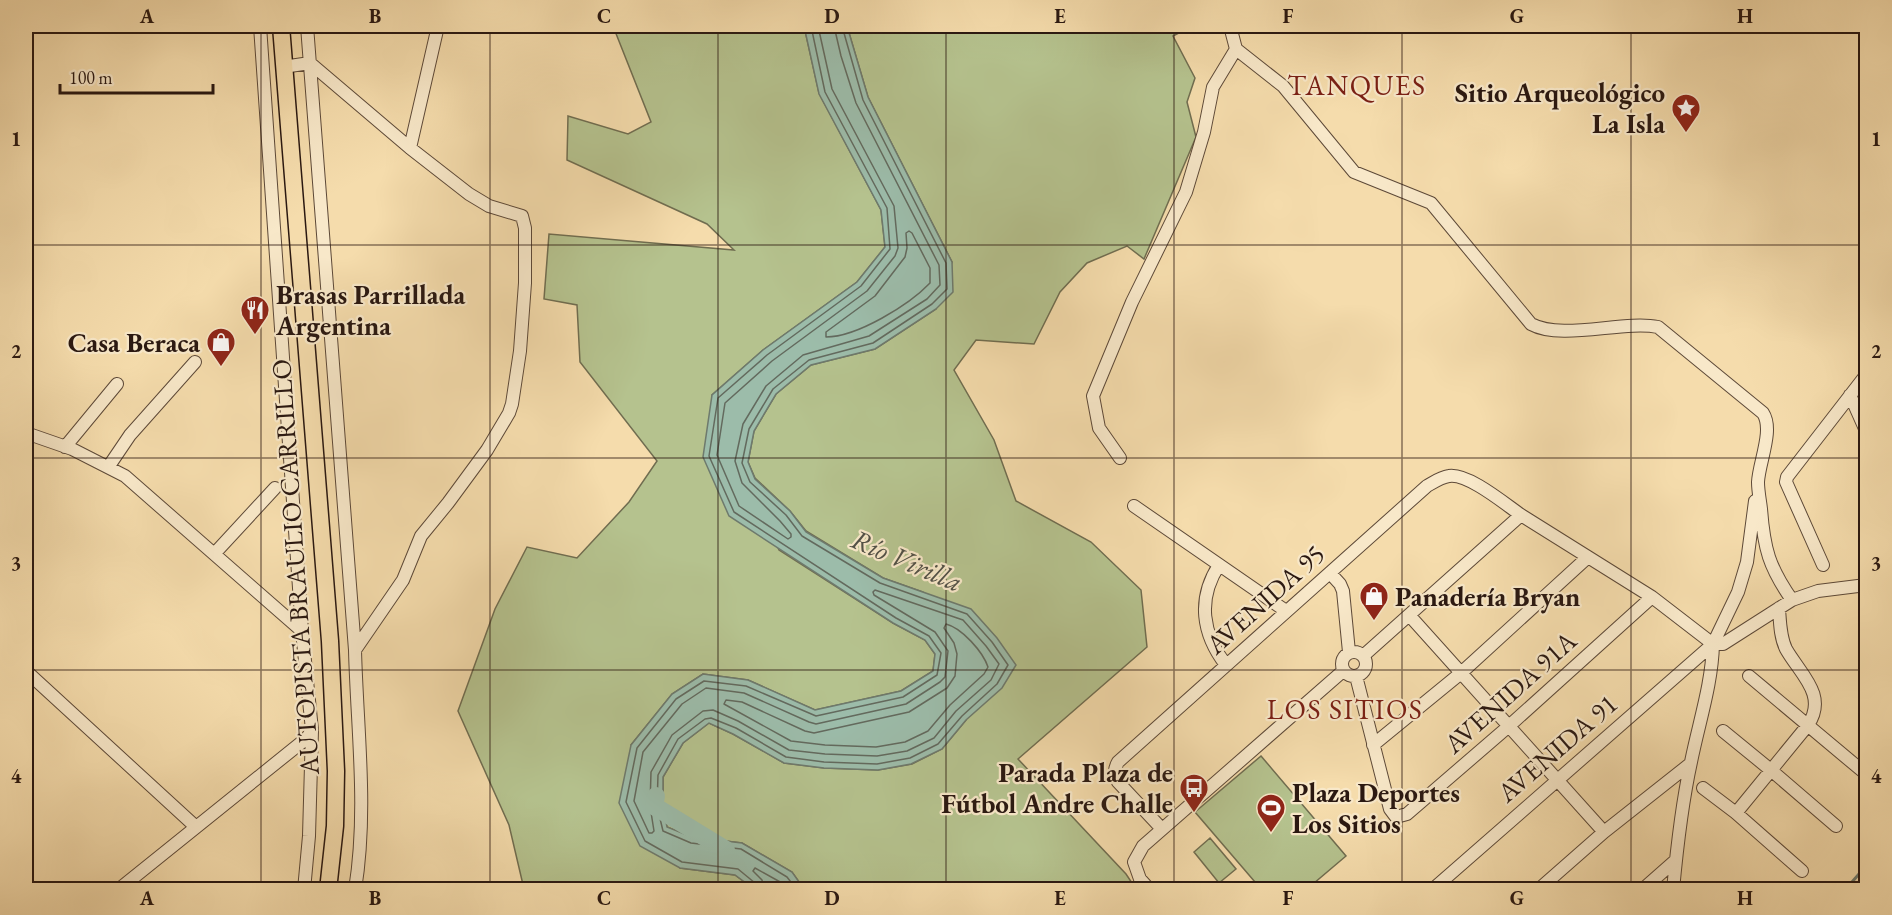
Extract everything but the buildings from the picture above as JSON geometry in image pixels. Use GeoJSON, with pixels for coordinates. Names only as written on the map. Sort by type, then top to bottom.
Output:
{"type":"FeatureCollection","features":[{"type":"Feature","properties":{"kind":"highway","name":"AUTOPISTA BRAULIO CARRILLO"},"geometry":{"type":"LineString","coordinates":[[281,26],[334,716],[335,826],[328,890]]}},
{"type":"Feature","properties":{"kind":"street"},"geometry":{"type":"LineString","coordinates":[[260,26],[302,631],[312,730],[309,836],[304,890]]}},
{"type":"Feature","properties":{"kind":"street"},"geometry":{"type":"LineString","coordinates":[[307,26],[355,650],[357,717],[362,771],[360,860],[355,890]]}},
{"type":"Feature","properties":{"kind":"street"},"geometry":{"type":"LineString","coordinates":[[410,148],[438,26]]}},
{"type":"Feature","properties":{"kind":"street"},"geometry":{"type":"LineString","coordinates":[[1230,26],[1236,49],[1283,86],[1354,172],[1431,203],[1532,324],[1539,328],[1571,330],[1654,326],[1660,328],[1765,417],[1767,432],[1747,561],[1738,592],[1713,644],[1713,670],[1690,764],[1673,890]]}},
{"type":"Feature","properties":{"kind":"street"},"geometry":{"type":"LineString","coordinates":[[1120,458],[1098,428],[1093,396],[1132,302],[1186,192],[1204,132],[1213,87],[1236,49]]}},
{"type":"Feature","properties":{"kind":"street"},"geometry":{"type":"LineString","coordinates":[[284,67],[310,63],[410,148],[479,200],[489,206],[522,216],[525,228],[525,283],[520,351],[512,404],[488,450],[417,542],[403,580],[355,650]]}},
{"type":"Feature","properties":{"kind":"street"},"geometry":{"type":"LineString","coordinates":[[109,466],[130,435],[195,362]]}},
{"type":"Feature","properties":{"kind":"street"},"geometry":{"type":"LineString","coordinates":[[1822,565],[1786,482],[1787,477],[1866,375]]}},
{"type":"Feature","properties":{"kind":"street"},"geometry":{"type":"LineString","coordinates":[[65,447],[117,384]]}},
{"type":"Feature","properties":{"kind":"street"},"geometry":{"type":"LineString","coordinates":[[1850,395],[1866,431]]}},
{"type":"Feature","properties":{"kind":"street"},"geometry":{"type":"LineString","coordinates":[[26,433],[109,466],[133,481],[302,631]]}},
{"type":"Feature","properties":{"kind":"street","name":"AVENIDA 95"},"geometry":{"type":"LineString","coordinates":[[1162,829],[1118,782],[1115,768],[1124,756],[1427,486],[1448,476],[1468,480],[1652,597],[1713,644]]}},
{"type":"Feature","properties":{"kind":"street"},"geometry":{"type":"LineString","coordinates":[[1758,481],[1763,538],[1768,556],[1773,571],[1792,600]]}},
{"type":"Feature","properties":{"kind":"street"},"geometry":{"type":"LineString","coordinates":[[215,553],[275,488]]}},
{"type":"Feature","properties":{"kind":"street"},"geometry":{"type":"LineString","coordinates":[[1134,506],[1286,611]]}},
{"type":"Feature","properties":{"kind":"street"},"geometry":{"type":"LineString","coordinates":[[1363,656],[1521,515]]}},
{"type":"Feature","properties":{"kind":"street"},"geometry":{"type":"LineString","coordinates":[[1356,676],[1372,745],[1461,673],[1588,557]]}},
{"type":"Feature","properties":{"kind":"street"},"geometry":{"type":"LineString","coordinates":[[1219,564],[1207,588],[1206,617],[1210,641],[1226,665]]}},
{"type":"Feature","properties":{"kind":"street"},"geometry":{"type":"LineString","coordinates":[[1330,573],[1343,591],[1348,652]]}},
{"type":"Feature","properties":{"kind":"street"},"geometry":{"type":"LineString","coordinates":[[1713,644],[1723,644],[1792,600],[1818,591],[1866,585]]}},
{"type":"Feature","properties":{"kind":"street","name":"AVENIDA 91A"},"geometry":{"type":"LineString","coordinates":[[1372,745],[1390,809],[1396,817],[1407,814],[1652,597]]}},
{"type":"Feature","properties":{"kind":"street"},"geometry":{"type":"LineString","coordinates":[[1736,813],[1772,771],[1813,717],[1814,699],[1807,679],[1786,650],[1782,640],[1779,608]]}},
{"type":"Feature","properties":{"kind":"street"},"geometry":{"type":"LineString","coordinates":[[1409,615],[1604,832]]}},
{"type":"Feature","properties":{"kind":"street","name":"AVENIDA 91"},"geometry":{"type":"LineString","coordinates":[[1432,890],[1713,644]]}},
{"type":"Feature","properties":{"kind":"street"},"geometry":{"type":"LineString","coordinates":[[1357,651],[1363,656],[1366,660],[1364,670],[1356,676],[1344,671],[1341,663],[1348,652],[1357,651]]}},
{"type":"Feature","properties":{"kind":"street"},"geometry":{"type":"LineString","coordinates":[[26,671],[196,827]]}},
{"type":"Feature","properties":{"kind":"street"},"geometry":{"type":"LineString","coordinates":[[1150,890],[1140,879],[1134,862],[1143,846],[1344,671]]}},
{"type":"Feature","properties":{"kind":"street"},"geometry":{"type":"LineString","coordinates":[[1749,676],[1866,774]]}},
{"type":"Feature","properties":{"kind":"street"},"geometry":{"type":"LineString","coordinates":[[334,716],[357,717]]}},
{"type":"Feature","properties":{"kind":"street"},"geometry":{"type":"LineString","coordinates":[[118,890],[307,738],[312,730]]}},
{"type":"Feature","properties":{"kind":"street"},"geometry":{"type":"LineString","coordinates":[[1723,731],[1836,826]]}},
{"type":"Feature","properties":{"kind":"street"},"geometry":{"type":"LineString","coordinates":[[1538,890],[1604,832],[1690,764]]}},
{"type":"Feature","properties":{"kind":"street"},"geometry":{"type":"LineString","coordinates":[[1703,788],[1736,813],[1802,871]]}},
{"type":"Feature","properties":{"kind":"street"},"geometry":{"type":"LineString","coordinates":[[1642,890],[1676,860]]}},
{"type":"Feature","properties":{"kind":"green space"},"geometry":{"type":"Polygon","coordinates":[[[613,26],[804,26],[819,93],[881,210],[885,247],[857,282],[763,350],[712,395],[779,550],[893,623],[925,640],[935,654],[933,671],[901,691],[815,710],[748,680],[703,674],[672,694],[631,745],[680,868],[735,875],[754,889],[524,889],[509,825],[458,711],[495,609],[527,547],[577,558],[629,502],[657,461],[580,362],[577,305],[544,299],[549,234],[734,250],[707,224],[567,160],[568,116],[628,134],[651,122],[613,26]]]}},
{"type":"Feature","properties":{"kind":"green space"},"geometry":{"type":"Polygon","coordinates":[[[847,26],[1192,26],[1173,36],[1195,78],[1187,102],[1196,137],[1144,259],[1127,246],[1087,263],[1060,292],[1034,344],[976,340],[954,370],[994,440],[1016,501],[1091,542],[1141,590],[1147,647],[1018,759],[1126,874],[1136,889],[804,889],[792,872],[742,843],[692,837],[667,827],[663,806],[663,777],[683,743],[709,723],[784,763],[824,768],[878,770],[912,764],[942,749],[966,720],[923,592],[883,578],[806,531],[790,511],[755,478],[748,462],[754,431],[776,394],[811,365],[875,349],[936,309],[952,262],[868,97],[847,26]]]}},
{"type":"Feature","properties":{"kind":"green space","name":"Plaza Deportes Los Sitios"},"geometry":{"type":"Polygon","coordinates":[[[1261,756],[1346,856],[1307,889],[1261,889],[1195,812],[1261,756]]]}},
{"type":"Feature","properties":{"kind":"green space"},"geometry":{"type":"Polygon","coordinates":[[[1210,838],[1236,869],[1219,883],[1194,852],[1210,838]]]}},
{"type":"Feature","properties":{"kind":"water"},"geometry":{"type":"Polygon","coordinates":[[[804,26],[847,26],[868,97],[952,262],[953,292],[936,309],[875,349],[811,365],[776,394],[754,431],[748,462],[755,479],[790,511],[806,532],[883,578],[971,609],[997,638],[1016,665],[1002,688],[966,720],[942,749],[911,764],[878,770],[824,768],[784,763],[709,723],[683,743],[663,777],[663,806],[667,827],[692,837],[742,843],[792,872],[804,889],[754,889],[735,875],[680,868],[640,846],[619,803],[631,745],[672,694],[703,674],[748,680],[815,710],[901,691],[933,671],[935,654],[925,640],[893,623],[729,516],[703,457],[712,395],[763,350],[857,282],[885,247],[881,210],[819,94],[804,26]]]}},
{"type":"Feature","properties":{"kind":"waterway"},"geometry":{"type":"LineString","coordinates":[[1866,655],[1862,672],[1862,680],[1866,689]]}},
{"type":"Feature","properties":{"kind":"waterway","name":"Río Virilla"},"geometry":{"type":"LineString","coordinates":[[656,796],[654,806],[726,850]]}},
{"type":"Feature","properties":{"kind":"waterway"},"geometry":{"type":"LineString","coordinates":[[1845,890],[1866,866]]}},
{"type":"Feature","properties":{"kind":"place","name":"Sitio Arqueológico La Isla"},"geometry":{"type":"Point","coordinates":[1686,134]}},
{"type":"Feature","properties":{"kind":"place","name":"Brasas Parrillada Argentina"},"geometry":{"type":"Point","coordinates":[255,336]}},
{"type":"Feature","properties":{"kind":"place","name":"Casa Beraca"},"geometry":{"type":"Point","coordinates":[221,368]}},
{"type":"Feature","properties":{"kind":"place","name":"Panadería Bryan"},"geometry":{"type":"Point","coordinates":[1374,622]}},
{"type":"Feature","properties":{"kind":"place","name":"Parada Plaza de Fútbol Andre Challe"},"geometry":{"type":"Point","coordinates":[1194,814]}},
{"type":"Feature","properties":{"kind":"place","name":"Plaza Deportes Los Sitios"},"geometry":{"type":"Point","coordinates":[1271,834]}},
{"type":"Feature","properties":{"kind":"district","name":"TANQUES"},"geometry":{"type":"Point","coordinates":[1357,85]}},
{"type":"Feature","properties":{"kind":"district","name":"LOS SITIOS"},"geometry":{"type":"Point","coordinates":[1345,709]}}]}
